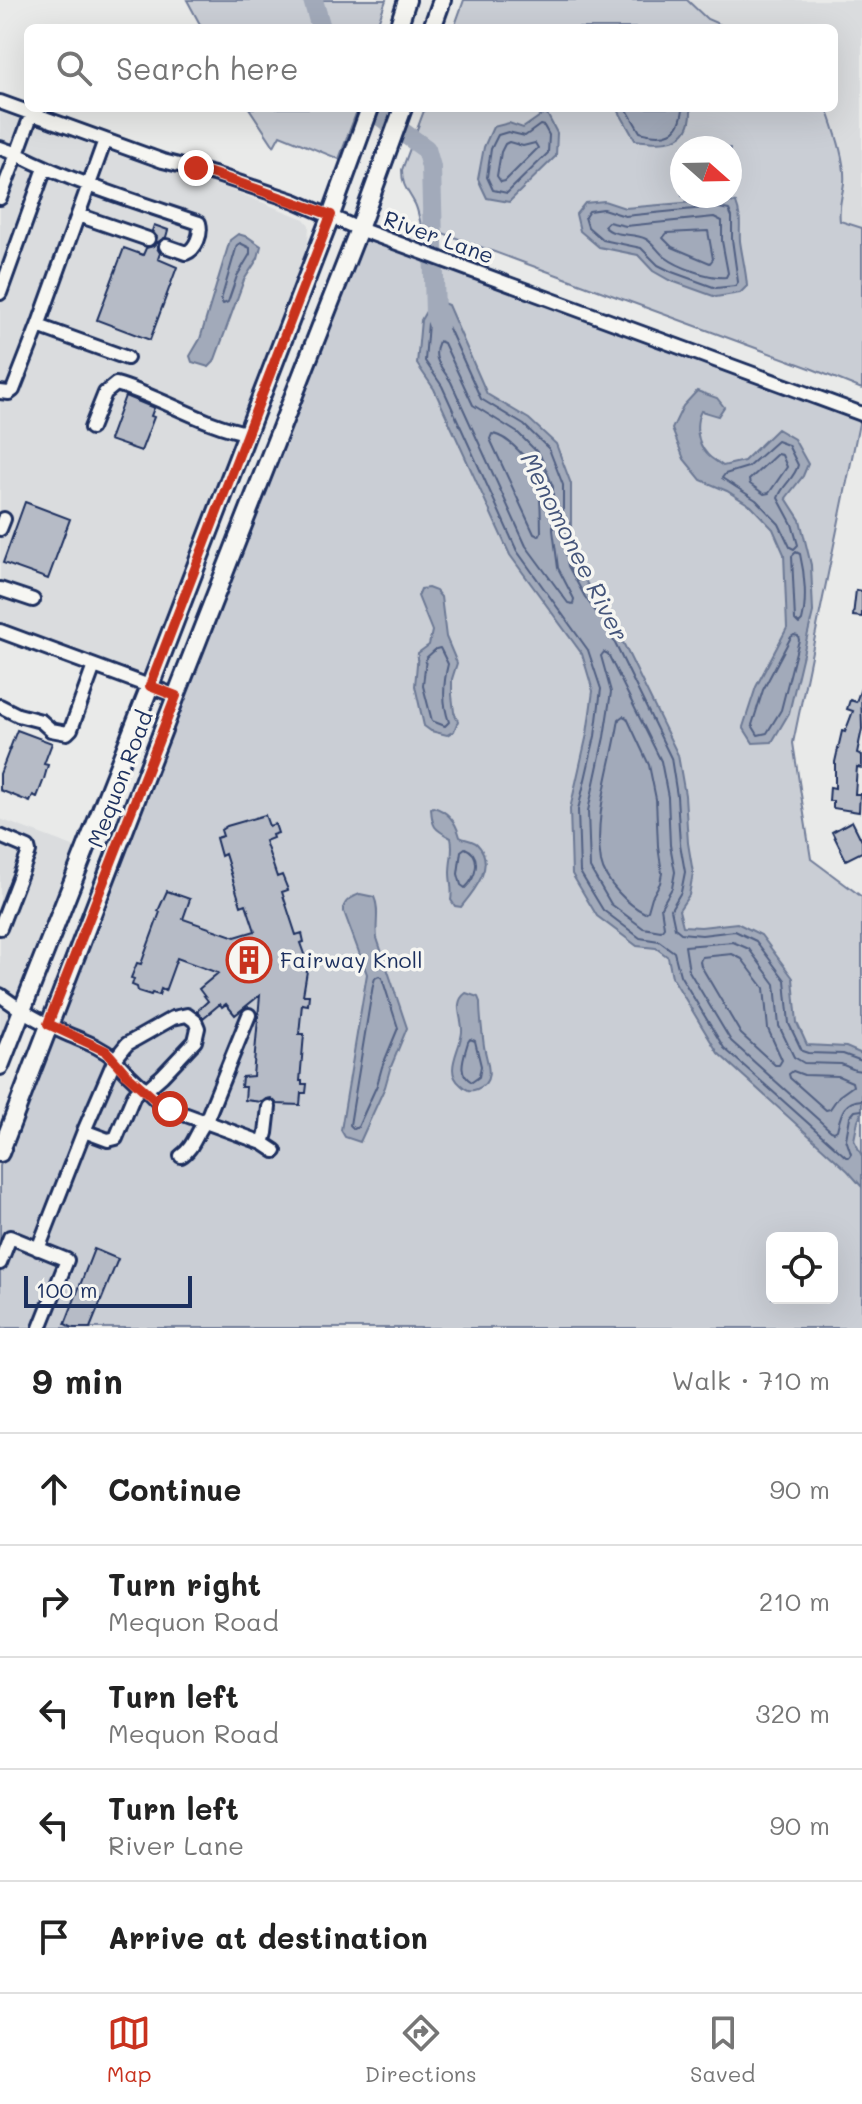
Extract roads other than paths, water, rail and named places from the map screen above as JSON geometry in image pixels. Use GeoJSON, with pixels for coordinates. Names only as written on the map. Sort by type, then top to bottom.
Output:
{"type":"FeatureCollection","features":[{"type":"Feature","properties":{"kind":"main road"},"geometry":{"type":"LineString","coordinates":[[399,24],[407,0]]}},
{"type":"Feature","properties":{"kind":"main road"},"geometry":{"type":"LineString","coordinates":[[433,24],[442,0]]}},
{"type":"Feature","properties":{"kind":"main road","name":"Mequon Road"},"geometry":{"type":"LineString","coordinates":[[0,1153],[402,112]]}},
{"type":"Feature","properties":{"kind":"main road","name":"Mequon Road"},"geometry":{"type":"LineString","coordinates":[[0,1066],[248,433],[367,114]]}},
{"type":"Feature","properties":{"kind":"main road"},"geometry":{"type":"LineString","coordinates":[[248,433],[274,443]]}},
{"type":"Feature","properties":{"kind":"street","name":"River Lane"},"geometry":{"type":"LineString","coordinates":[[0,102],[24,110]]}},
{"type":"Feature","properties":{"kind":"street","name":"River Lane"},"geometry":{"type":"LineString","coordinates":[[29,112],[163,161],[214,174],[331,215],[359,229],[862,414]]}},
{"type":"Feature","properties":{"kind":"street"},"geometry":{"type":"LineString","coordinates":[[0,198],[3,183],[32,113]]}},
{"type":"Feature","properties":{"kind":"street"},"geometry":{"type":"LineString","coordinates":[[0,392],[13,390],[105,140]]}},
{"type":"Feature","properties":{"kind":"street"},"geometry":{"type":"LineString","coordinates":[[0,148],[89,186],[199,223],[200,231],[189,252],[166,246]]}},
{"type":"Feature","properties":{"kind":"street"},"geometry":{"type":"LineString","coordinates":[[0,293],[45,168]]}},
{"type":"Feature","properties":{"kind":"street"},"geometry":{"type":"LineString","coordinates":[[78,215],[148,239]]}},
{"type":"Feature","properties":{"kind":"street"},"geometry":{"type":"LineString","coordinates":[[38,326],[127,358]]}},
{"type":"Feature","properties":{"kind":"street"},"geometry":{"type":"LineString","coordinates":[[91,428],[105,393],[116,384],[231,430],[248,433]]}},
{"type":"Feature","properties":{"kind":"street"},"geometry":{"type":"LineString","coordinates":[[0,589],[33,600]]}},
{"type":"Feature","properties":{"kind":"street"},"geometry":{"type":"LineString","coordinates":[[0,631],[176,696]]}},
{"type":"Feature","properties":{"kind":"street"},"geometry":{"type":"LineString","coordinates":[[0,706],[41,721],[51,730],[67,733],[94,666]]}},
{"type":"Feature","properties":{"kind":"street"},"geometry":{"type":"LineString","coordinates":[[0,836],[28,848],[29,852],[0,928]]}},
{"type":"Feature","properties":{"kind":"street"},"geometry":{"type":"LineString","coordinates":[[0,995],[21,1010],[97,1046],[115,1059],[126,1074],[161,1105],[263,1143],[275,1151]]}},
{"type":"Feature","properties":{"kind":"street"},"geometry":{"type":"LineString","coordinates":[[0,1007],[21,1010]]}},
{"type":"Feature","properties":{"kind":"street"},"geometry":{"type":"LineString","coordinates":[[38,1249],[84,1131],[115,1059],[127,1044],[173,1018],[187,1015],[195,1021],[198,1028],[195,1041],[162,1076],[134,1095],[116,1138],[108,1140],[84,1131]]}},
{"type":"Feature","properties":{"kind":"street"},"geometry":{"type":"LineString","coordinates":[[181,1156],[190,1149],[206,1121],[249,1015]]}},
{"type":"Feature","properties":{"kind":"street"},"geometry":{"type":"LineString","coordinates":[[263,1143],[269,1107]]}},
{"type":"Feature","properties":{"kind":"street"},"geometry":{"type":"LineString","coordinates":[[0,1263],[10,1237],[67,1260],[40,1328]]}},
{"type":"Feature","properties":{"kind":"water"},"geometry":{"type":"Polygon","coordinates":[[[546,112],[557,133],[556,156],[509,202],[487,198],[478,179],[484,147],[493,127],[509,123],[523,128],[546,112]]]}},
{"type":"Feature","properties":{"kind":"water"},"geometry":{"type":"Polygon","coordinates":[[[619,112],[691,112],[687,129],[682,135],[656,142],[635,140],[619,112]]]}},
{"type":"Feature","properties":{"kind":"water"},"geometry":{"type":"Polygon","coordinates":[[[604,201],[625,208],[670,204],[670,208],[737,208],[747,286],[740,293],[716,297],[669,280],[653,271],[638,255],[599,247],[580,231],[576,214],[585,203],[604,201]]]}},
{"type":"Feature","properties":{"kind":"water"},"geometry":{"type":"Polygon","coordinates":[[[238,234],[261,246],[258,258],[244,280],[214,362],[209,367],[192,362],[190,356],[200,339],[230,240],[238,234]]]}},
{"type":"Feature","properties":{"kind":"water"},"geometry":{"type":"Polygon","coordinates":[[[433,299],[448,305],[487,394],[529,419],[556,444],[571,484],[571,529],[576,563],[613,622],[678,755],[693,873],[689,895],[679,910],[683,926],[737,923],[761,935],[793,978],[797,1023],[807,1045],[846,1047],[862,1054],[862,1112],[854,1140],[862,1156],[862,1187],[718,1053],[672,977],[668,957],[656,948],[637,946],[597,916],[572,874],[570,809],[593,691],[582,654],[510,555],[434,389],[417,364],[421,320],[433,299]]]}},
{"type":"Feature","properties":{"kind":"water"},"geometry":{"type":"Polygon","coordinates":[[[697,391],[717,398],[724,407],[718,416],[701,411],[697,427],[704,450],[723,466],[744,461],[777,429],[794,439],[808,464],[786,498],[800,520],[811,565],[813,612],[789,713],[772,742],[753,743],[743,727],[756,687],[787,628],[784,554],[773,529],[751,506],[701,480],[684,459],[672,429],[683,406],[697,391]]]}},
{"type":"Feature","properties":{"kind":"water"},"geometry":{"type":"Polygon","coordinates":[[[428,588],[441,597],[446,637],[457,663],[452,679],[452,695],[458,721],[454,731],[447,735],[424,726],[415,686],[418,653],[429,645],[432,631],[418,596],[421,589],[428,588]]]}},
{"type":"Feature","properties":{"kind":"water"},"geometry":{"type":"Polygon","coordinates":[[[433,807],[451,818],[460,837],[475,843],[483,852],[485,860],[481,877],[461,907],[455,906],[451,900],[451,838],[435,827],[431,814],[433,807]]]}},
{"type":"Feature","properties":{"kind":"water"},"geometry":{"type":"Polygon","coordinates":[[[360,894],[374,897],[376,902],[377,938],[407,1028],[360,1142],[345,1137],[341,1130],[367,974],[343,909],[347,901],[360,894]]]}},
{"type":"Feature","properties":{"kind":"water"},"geometry":{"type":"Polygon","coordinates":[[[466,993],[478,997],[480,1002],[489,1070],[483,1086],[472,1090],[459,1083],[453,1071],[462,1032],[460,1001],[466,993]]]}},
{"type":"Feature","properties":{"kind":"waterway","name":"Menomonee River"},"geometry":{"type":"LineString","coordinates":[[313,0],[320,24]]}},
{"type":"Feature","properties":{"kind":"waterway","name":"Menomonee River"},"geometry":{"type":"LineString","coordinates":[[375,112],[426,149],[431,167],[435,314],[439,325]]}},
{"type":"Feature","properties":{"kind":"place","name":"Fairway Knoll"},"geometry":{"type":"Point","coordinates":[249,960]}}]}
